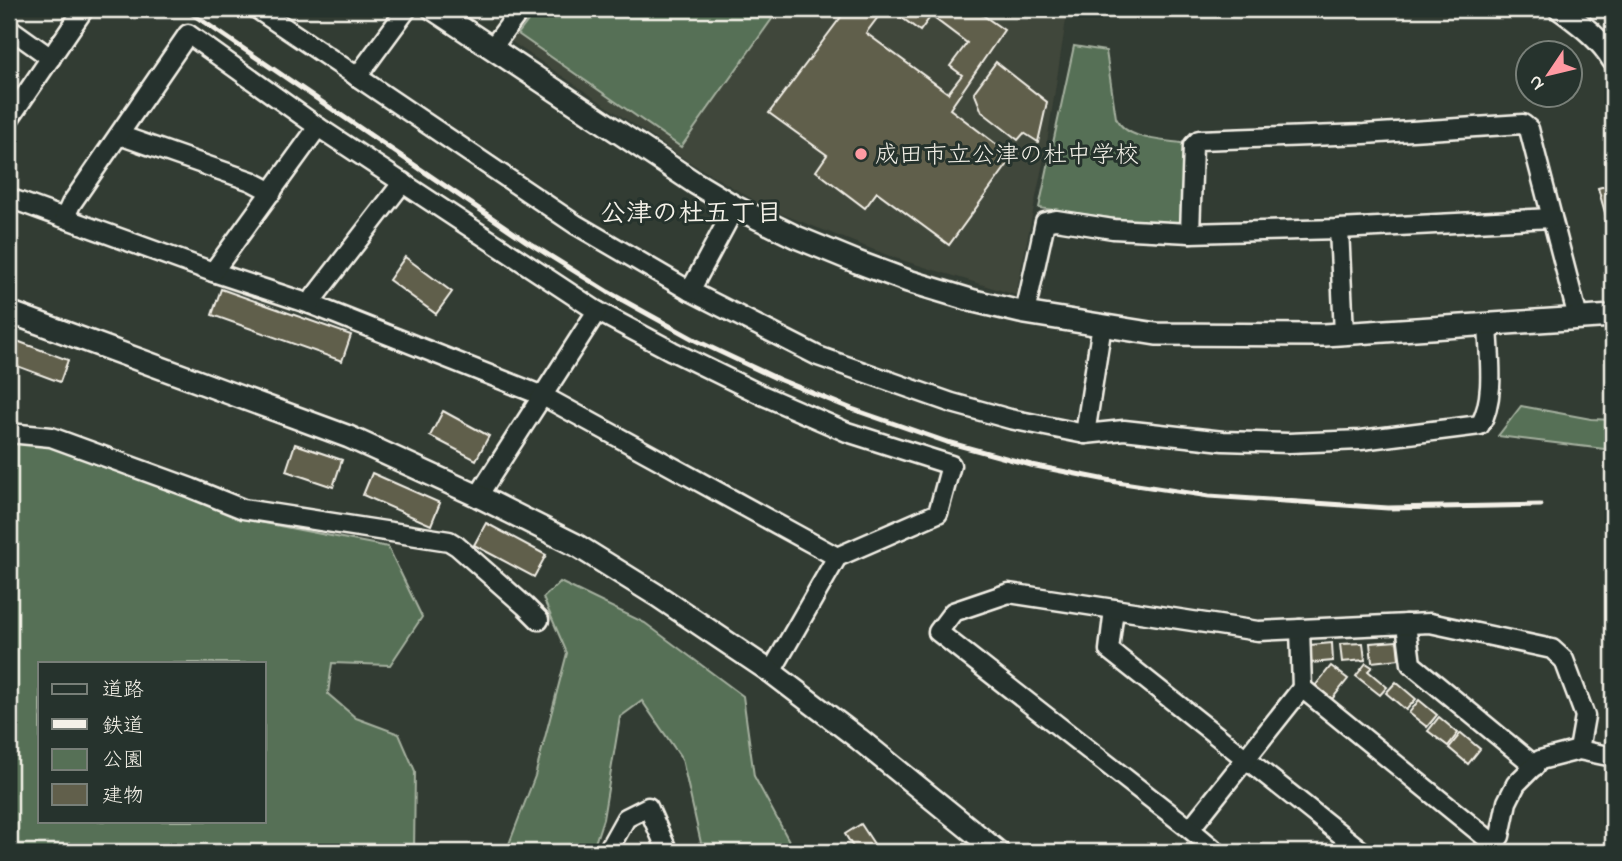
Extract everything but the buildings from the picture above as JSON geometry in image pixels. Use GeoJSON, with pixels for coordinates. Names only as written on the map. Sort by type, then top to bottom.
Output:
{"type":"FeatureCollection","features":[{"type":"Feature","properties":{"kind":"street"},"geometry":{"type":"LineString","coordinates":[[9,119],[84,9]]}},
{"type":"Feature","properties":{"kind":"street"},"geometry":{"type":"LineString","coordinates":[[257,9],[575,224],[690,291],[818,355],[952,403],[1010,419],[1085,434],[1124,430],[1223,440],[1289,443],[1361,440],[1480,425],[1490,395],[1488,324]]}},
{"type":"Feature","properties":{"kind":"street"},"geometry":{"type":"LineString","coordinates":[[357,77],[407,9]]}},
{"type":"Feature","properties":{"kind":"street"},"geometry":{"type":"LineString","coordinates":[[433,9],[735,207],[856,262],[974,301],[1024,313],[1156,334],[1343,333],[1613,316]]}},
{"type":"Feature","properties":{"kind":"street"},"geometry":{"type":"LineString","coordinates":[[492,48],[521,9]]}},
{"type":"Feature","properties":{"kind":"street"},"geometry":{"type":"LineString","coordinates":[[1560,9],[1583,25],[1613,60]]}},
{"type":"Feature","properties":{"kind":"street"},"geometry":{"type":"LineString","coordinates":[[9,28],[51,58]]}},
{"type":"Feature","properties":{"kind":"street"},"geometry":{"type":"LineString","coordinates":[[65,218],[71,204],[188,34],[318,127],[597,311],[762,396],[847,432],[951,465],[938,513],[837,557],[771,672]]}},
{"type":"Feature","properties":{"kind":"street"},"geometry":{"type":"LineString","coordinates":[[1190,233],[1193,146],[1199,140],[1364,134],[1523,124],[1529,129],[1577,318]]}},
{"type":"Feature","properties":{"kind":"street"},"geometry":{"type":"LineString","coordinates":[[213,272],[318,127]]}},
{"type":"Feature","properties":{"kind":"street"},"geometry":{"type":"LineString","coordinates":[[119,135],[251,181],[272,192]]}},
{"type":"Feature","properties":{"kind":"street"},"geometry":{"type":"LineString","coordinates":[[310,304],[403,182]]}},
{"type":"Feature","properties":{"kind":"street"},"geometry":{"type":"LineString","coordinates":[[9,198],[310,304],[543,396],[837,557]]}},
{"type":"Feature","properties":{"kind":"street"},"geometry":{"type":"LineString","coordinates":[[690,291],[735,207]]}},
{"type":"Feature","properties":{"kind":"street"},"geometry":{"type":"LineString","coordinates":[[1024,313],[1045,222],[1056,220],[1112,229],[1190,233],[1339,229],[1552,218]]}},
{"type":"Feature","properties":{"kind":"street"},"geometry":{"type":"LineString","coordinates":[[1339,229],[1343,333]]}},
{"type":"Feature","properties":{"kind":"street"},"geometry":{"type":"LineString","coordinates":[[478,496],[597,311]]}},
{"type":"Feature","properties":{"kind":"street"},"geometry":{"type":"LineString","coordinates":[[9,312],[349,437],[478,496],[576,545],[771,672],[859,739],[998,852]]}},
{"type":"Feature","properties":{"kind":"street"},"geometry":{"type":"LineString","coordinates":[[1085,434],[1102,325]]}},
{"type":"Feature","properties":{"kind":"street"},"geometry":{"type":"LineString","coordinates":[[9,433],[51,438],[243,509],[449,541],[539,620]]}},
{"type":"Feature","properties":{"kind":"street"},"geometry":{"type":"LineString","coordinates":[[1217,852],[938,632],[953,612],[1009,593],[1258,631],[1430,623],[1552,649],[1564,660],[1585,716],[1579,750]]}},
{"type":"Feature","properties":{"kind":"street"},"geometry":{"type":"LineString","coordinates":[[1114,609],[1109,650],[1363,852]]}},
{"type":"Feature","properties":{"kind":"street"},"geometry":{"type":"LineString","coordinates":[[1406,624],[1411,664],[1535,766]]}},
{"type":"Feature","properties":{"kind":"street"},"geometry":{"type":"LineString","coordinates":[[1190,829],[1302,688],[1300,629]]}},
{"type":"Feature","properties":{"kind":"street"},"geometry":{"type":"LineString","coordinates":[[1302,688],[1491,848],[1500,836],[1507,802],[1516,784],[1540,760],[1579,750],[1613,757]]}},
{"type":"Feature","properties":{"kind":"street"},"geometry":{"type":"LineString","coordinates":[[607,852],[626,818],[648,807],[668,852]]}},
{"type":"Feature","properties":{"kind":"shaded area","name":"成田市立公津の杜中学校"},"geometry":{"type":"Polygon","coordinates":[[[532,9],[1065,9],[1066,20],[1046,148],[1016,295],[895,258],[769,209],[686,160],[509,40],[532,9]]]}},
{"type":"Feature","properties":{"kind":"green space"},"geometry":{"type":"Polygon","coordinates":[[[537,9],[779,9],[681,147],[518,34],[537,9]]]}},
{"type":"Feature","properties":{"kind":"green space"},"geometry":{"type":"Polygon","coordinates":[[[1074,46],[1106,51],[1116,118],[1121,126],[1148,138],[1188,144],[1182,228],[1039,208],[1074,46]]]}},
{"type":"Feature","properties":{"kind":"green space"},"geometry":{"type":"Polygon","coordinates":[[[1521,406],[1591,419],[1613,420],[1613,450],[1498,436],[1521,406]]]}},
{"type":"Feature","properties":{"kind":"green space"},"geometry":{"type":"Polygon","coordinates":[[[9,441],[41,444],[58,449],[176,491],[243,519],[388,547],[422,617],[390,665],[332,663],[328,694],[356,718],[399,734],[415,771],[414,852],[9,852],[9,441]]]}},
{"type":"Feature","properties":{"kind":"green space"},"geometry":{"type":"Polygon","coordinates":[[[560,582],[645,623],[743,696],[754,776],[795,852],[703,852],[682,759],[642,701],[620,717],[603,819],[592,852],[506,852],[535,776],[567,653],[543,598],[560,582]]]}},
{"type":"Feature","properties":{"kind":"railway"},"geometry":{"type":"LineString","coordinates":[[185,9],[526,241],[608,292],[697,341],[778,379],[852,409],[947,442],[1031,465],[1209,496],[1388,508],[1541,505]]}},
{"type":"Feature","properties":{"kind":"place","name":"成田市立公津の杜中学校"},"geometry":{"type":"Point","coordinates":[861,154]}},
{"type":"Feature","properties":{"kind":"district","name":"公津の杜五丁目"},"geometry":{"type":"Point","coordinates":[691,212]}}]}
